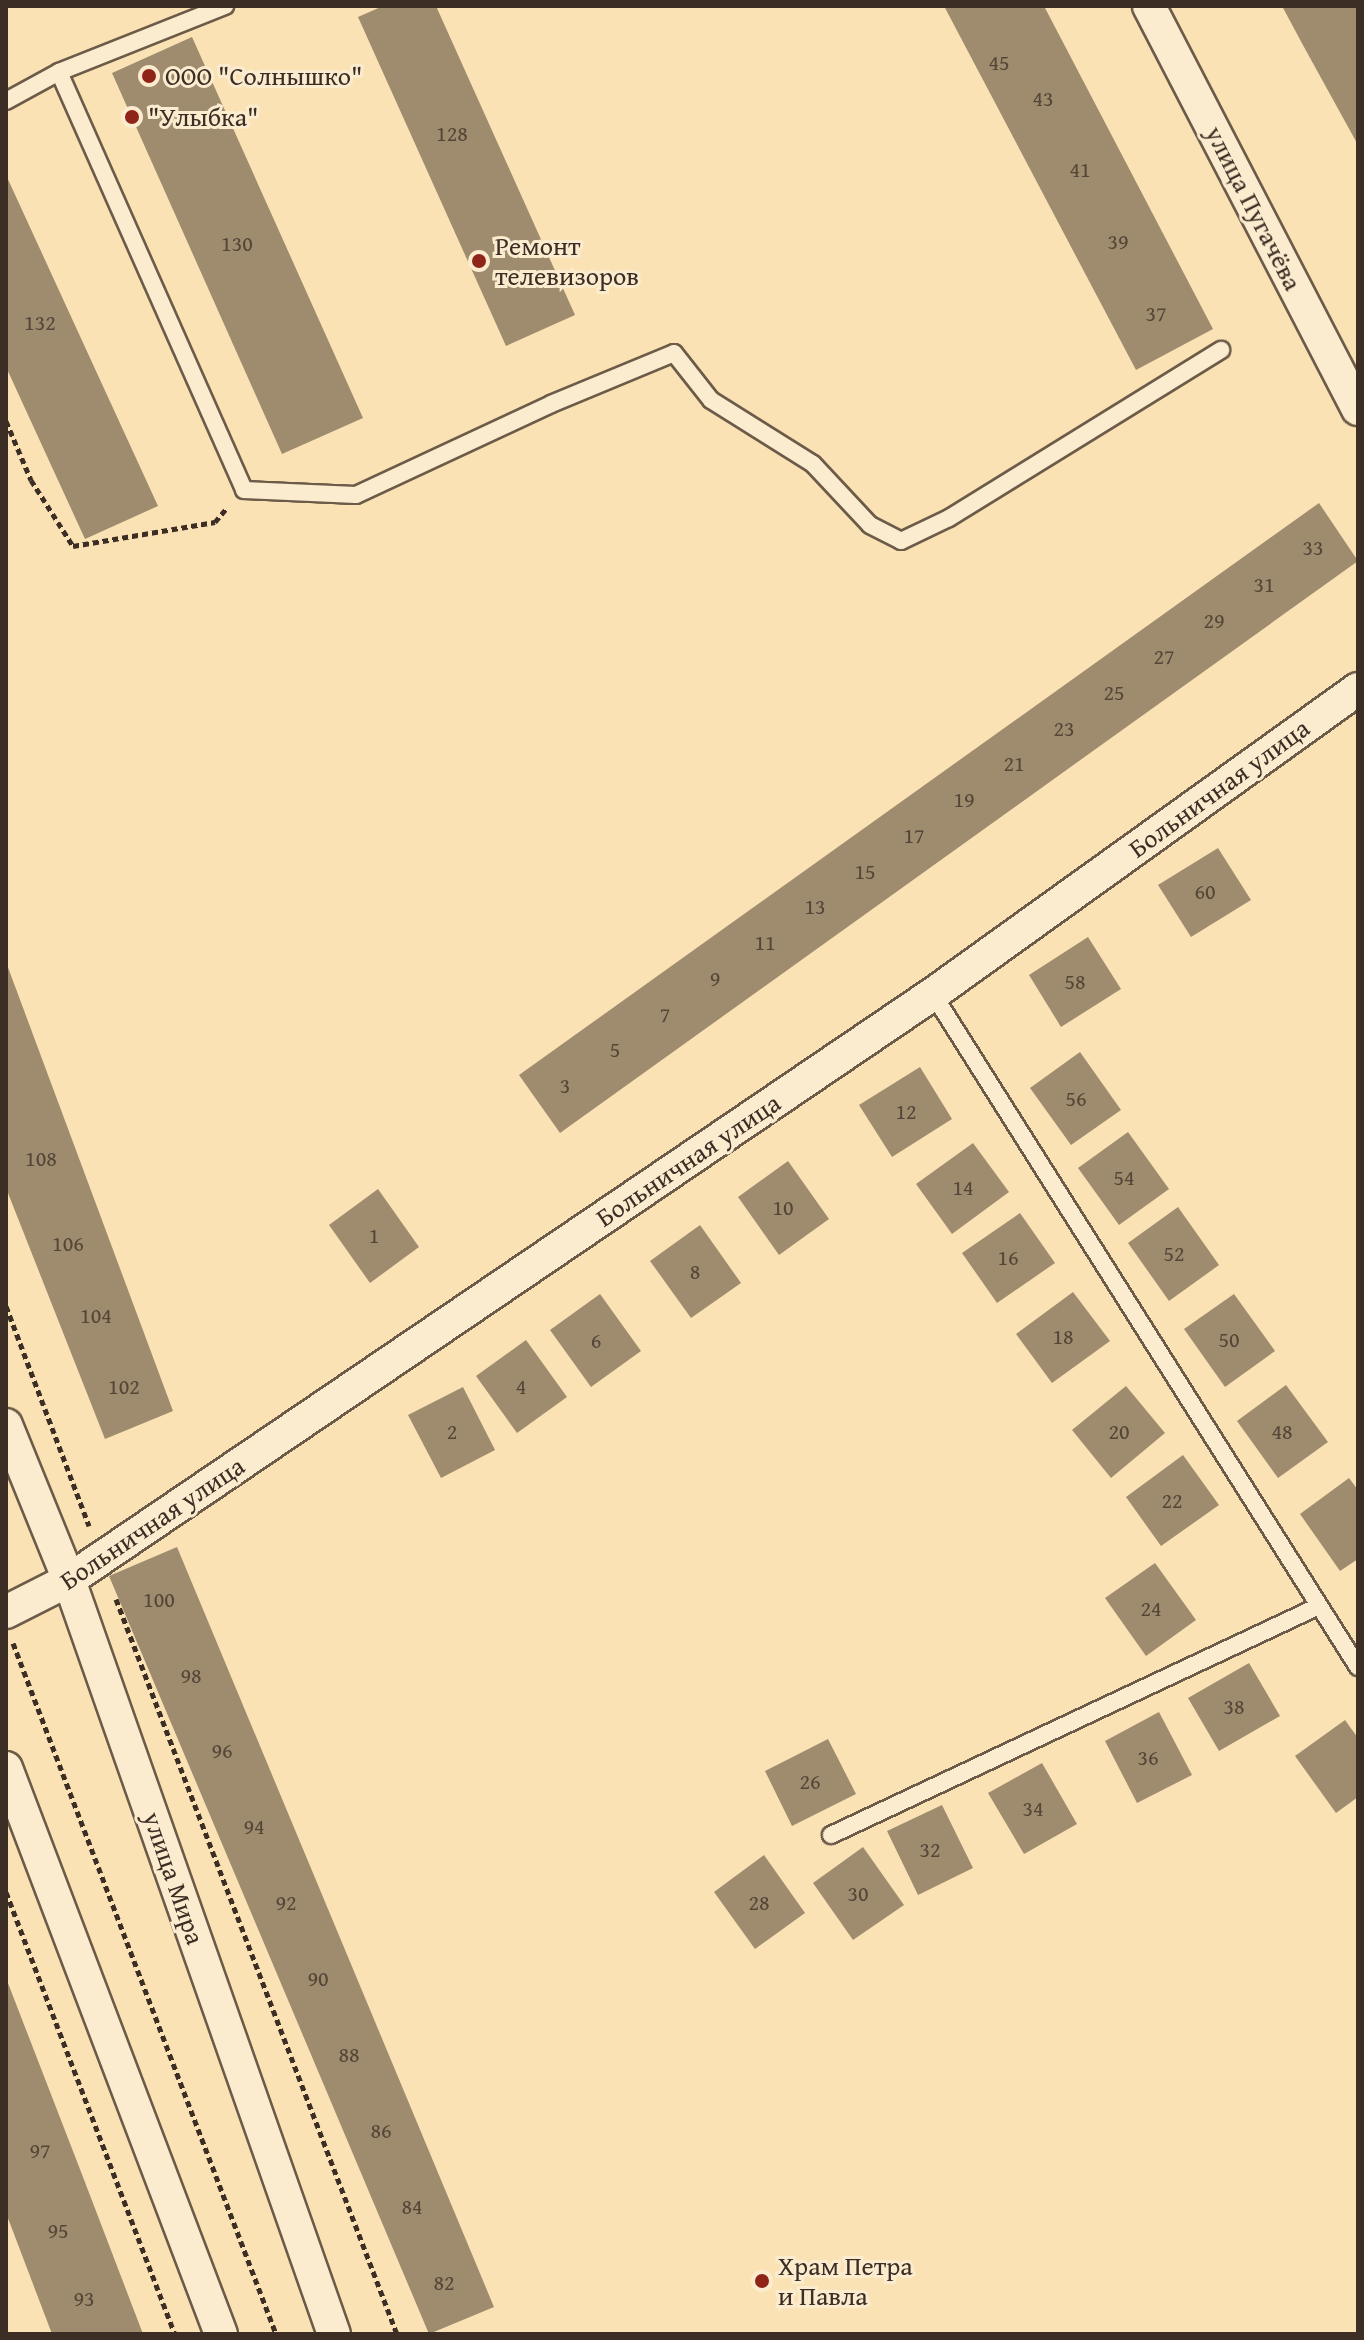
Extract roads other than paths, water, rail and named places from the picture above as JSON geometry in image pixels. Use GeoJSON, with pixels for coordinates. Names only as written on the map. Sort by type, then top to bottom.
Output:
{"type":"FeatureCollection","features":[{"type":"Feature","properties":{"kind":"street","name":"улица Пугачёва"},"geometry":{"type":"LineString","coordinates":[[1149,6],[1358,409]]}},
{"type":"Feature","properties":{"kind":"street","name":"Больничная улица"},"geometry":{"type":"LineString","coordinates":[[9,1626],[69,1580],[933,994],[1358,689]]}},
{"type":"Feature","properties":{"kind":"street","name":"улица Мира"},"geometry":{"type":"LineString","coordinates":[[6,1425],[69,1580],[334,2334]]}},
{"type":"Feature","properties":{"kind":"street"},"geometry":{"type":"LineString","coordinates":[[6,1768],[221,2334]]}},
{"type":"Feature","properties":{"kind":"lane"},"geometry":{"type":"LineString","coordinates":[[6,101],[59,72],[225,6]]}},
{"type":"Feature","properties":{"kind":"lane"},"geometry":{"type":"LineString","coordinates":[[59,72],[244,490],[356,495],[551,404],[674,353],[711,400],[813,464],[870,525],[901,541],[949,518],[1221,350]]}},
{"type":"Feature","properties":{"kind":"lane"},"geometry":{"type":"LineString","coordinates":[[933,994],[1358,1667]]}},
{"type":"Feature","properties":{"kind":"lane"},"geometry":{"type":"LineString","coordinates":[[831,1835],[1319,1606]]}},
{"type":"Feature","properties":{"kind":"place","name":"ООО \"Солнышко\""},"geometry":{"type":"Point","coordinates":[149,76]}},
{"type":"Feature","properties":{"kind":"place","name":"\"Улыбка\""},"geometry":{"type":"Point","coordinates":[132,117]}},
{"type":"Feature","properties":{"kind":"place","name":"Ремонт телевизоров"},"geometry":{"type":"Point","coordinates":[479,261]}},
{"type":"Feature","properties":{"kind":"place","name":"Храм Петра и Павла"},"geometry":{"type":"Point","coordinates":[762,2281]}}]}
